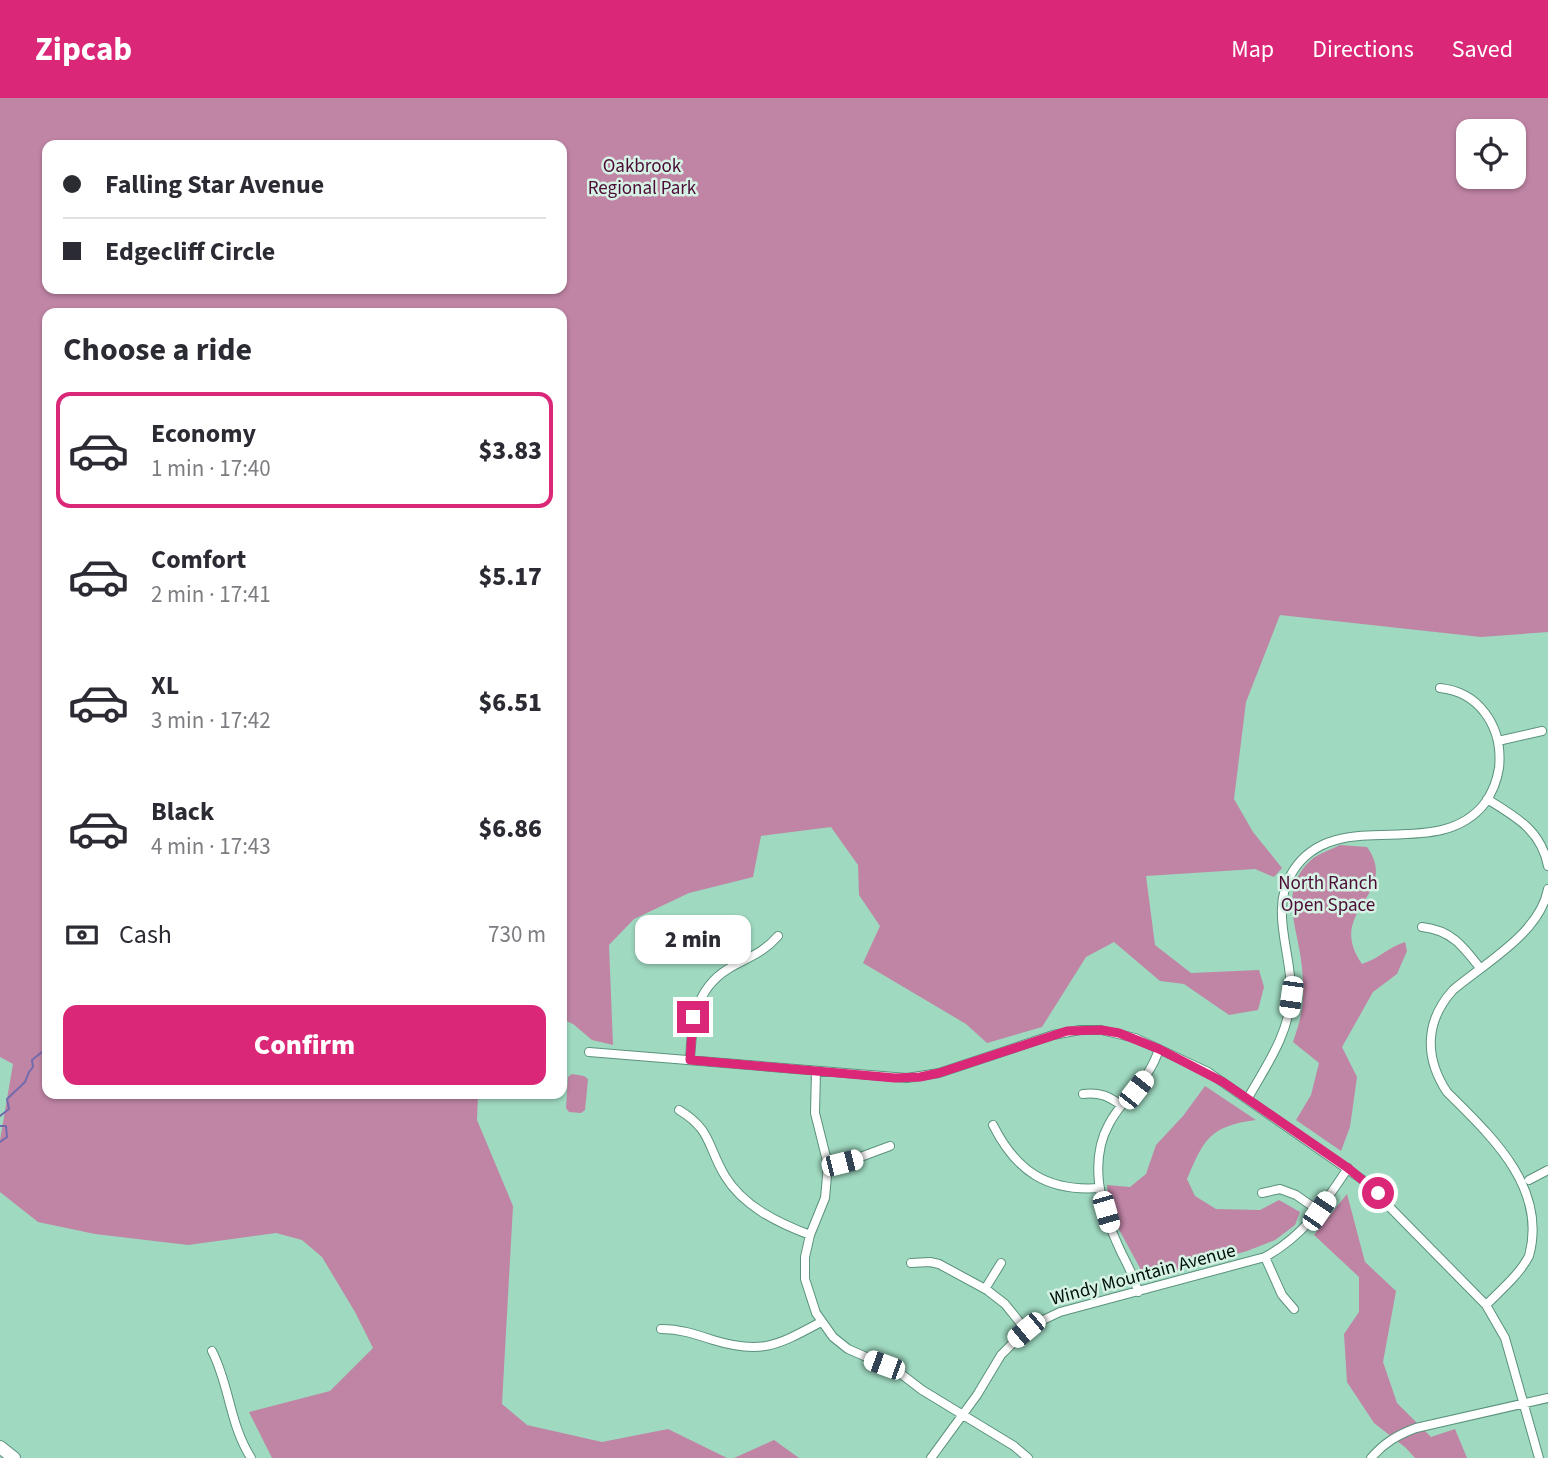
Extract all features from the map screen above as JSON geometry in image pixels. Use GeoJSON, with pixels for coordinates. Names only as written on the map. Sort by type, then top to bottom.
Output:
{"type":"FeatureCollection","features":[{"type":"Feature","properties":{"kind":"main road"},"geometry":{"type":"LineString","coordinates":[[0,1447],[14,1458]]}},
{"type":"Feature","properties":{"kind":"street"},"geometry":{"type":"LineString","coordinates":[[1248,1098],[1278,1044],[1288,1015],[1291,978],[1282,907],[1287,883],[1298,864],[1315,848],[1339,839],[1432,833],[1448,829],[1469,818],[1487,799],[1498,773],[1498,741],[1490,721],[1476,703],[1455,690],[1440,688]]}},
{"type":"Feature","properties":{"kind":"street"},"geometry":{"type":"LineString","coordinates":[[1498,741],[1542,731]]}},
{"type":"Feature","properties":{"kind":"street"},"geometry":{"type":"LineString","coordinates":[[1487,799],[1528,826],[1541,845],[1548,866]]}},
{"type":"Feature","properties":{"kind":"street"},"geometry":{"type":"LineString","coordinates":[[1486,1305],[1521,1269],[1534,1246],[1539,1215],[1536,1198],[1530,1180],[1517,1163],[1447,1092],[1438,1079],[1432,1062],[1430,1036],[1438,1010],[1453,990],[1533,923],[1545,903],[1548,889]]}},
{"type":"Feature","properties":{"kind":"street"},"geometry":{"type":"LineString","coordinates":[[1422,927],[1438,929],[1451,936],[1463,946],[1480,968]]}},
{"type":"Feature","properties":{"kind":"street"},"geometry":{"type":"LineString","coordinates":[[690,1060],[693,1017],[707,987],[728,969],[765,950],[778,936]]}},
{"type":"Feature","properties":{"kind":"street"},"geometry":{"type":"LineString","coordinates":[[589,1052],[895,1078],[920,1077],[1053,1035],[1080,1030],[1119,1033],[1159,1049],[1208,1072],[1348,1168],[1378,1193],[1486,1305],[1505,1338],[1539,1458]]}},
{"type":"Feature","properties":{"kind":"street"},"geometry":{"type":"LineString","coordinates":[[1138,1292],[1131,1270],[1113,1235],[1100,1188],[1099,1151],[1110,1122],[1121,1105],[1146,1079],[1154,1066],[1159,1049]]}},
{"type":"Feature","properties":{"kind":"street"},"geometry":{"type":"LineString","coordinates":[[816,1071],[815,1113],[828,1164],[825,1198],[810,1235],[805,1257],[805,1279],[810,1301],[821,1322],[833,1337],[848,1349],[896,1370],[1014,1446],[1028,1458]]}},
{"type":"Feature","properties":{"kind":"street"},"geometry":{"type":"LineString","coordinates":[[1083,1094],[1098,1093],[1121,1105]]}},
{"type":"Feature","properties":{"kind":"street"},"geometry":{"type":"LineString","coordinates":[[679,1110],[695,1119],[704,1131],[723,1173],[741,1196],[780,1222],[810,1235]]}},
{"type":"Feature","properties":{"kind":"street"},"geometry":{"type":"LineString","coordinates":[[993,1125],[1012,1157],[1036,1176],[1066,1188],[1100,1188]]}},
{"type":"Feature","properties":{"kind":"street"},"geometry":{"type":"LineString","coordinates":[[828,1164],[855,1159],[890,1146]]}},
{"type":"Feature","properties":{"kind":"street","name":"Windy Mountain Avenue"},"geometry":{"type":"LineString","coordinates":[[931,1458],[963,1415],[1001,1355],[1026,1330],[1060,1312],[1265,1257],[1296,1237],[1319,1211],[1348,1168]]}},
{"type":"Feature","properties":{"kind":"street"},"geometry":{"type":"LineString","coordinates":[[1530,1180],[1548,1170]]}},
{"type":"Feature","properties":{"kind":"street"},"geometry":{"type":"LineString","coordinates":[[1262,1193],[1280,1189],[1296,1195],[1319,1211]]}},
{"type":"Feature","properties":{"kind":"street"},"geometry":{"type":"LineString","coordinates":[[1265,1257],[1282,1295],[1294,1309]]}},
{"type":"Feature","properties":{"kind":"street"},"geometry":{"type":"LineString","coordinates":[[911,1263],[939,1264],[985,1289],[1005,1304],[1026,1330]]}},
{"type":"Feature","properties":{"kind":"street"},"geometry":{"type":"LineString","coordinates":[[985,1289],[1001,1263]]}},
{"type":"Feature","properties":{"kind":"street"},"geometry":{"type":"LineString","coordinates":[[661,1329],[678,1329],[732,1346],[754,1349],[789,1339],[821,1322]]}},
{"type":"Feature","properties":{"kind":"street"},"geometry":{"type":"LineString","coordinates":[[212,1351],[223,1377],[236,1430],[251,1458]]}},
{"type":"Feature","properties":{"kind":"street"},"geometry":{"type":"LineString","coordinates":[[1371,1458],[1384,1444],[1416,1428],[1548,1398]]}},
{"type":"Feature","properties":{"kind":"green space","name":"Oakbrook Regional Park"},"geometry":{"type":"Polygon","coordinates":[[[0,98],[1548,98],[1548,632],[1481,637],[1280,615],[1246,702],[1234,799],[1253,832],[1282,868],[1274,877],[1255,869],[1146,876],[1155,945],[1191,973],[1259,970],[1264,987],[1258,1010],[1229,1015],[1184,984],[1160,981],[1114,942],[1086,957],[1042,1027],[987,1043],[966,1024],[863,963],[880,926],[859,895],[858,865],[831,827],[761,836],[753,877],[689,893],[634,919],[609,945],[613,1045],[592,1040],[567,1021],[567,308],[42,308],[42,1099],[478,1099],[477,1120],[513,1206],[502,1404],[527,1425],[602,1442],[668,1429],[727,1458],[272,1458],[249,1412],[330,1391],[373,1348],[322,1257],[302,1240],[276,1233],[188,1245],[95,1234],[38,1222],[0,1192],[0,1140],[13,1064],[0,1057],[0,98]]]}},
{"type":"Feature","properties":{"kind":"green space","name":"North Ranch Open Space"},"geometry":{"type":"Polygon","coordinates":[[[1340,845],[1367,847],[1375,864],[1375,878],[1352,930],[1353,945],[1362,964],[1405,942],[1407,951],[1397,974],[1373,992],[1342,1047],[1357,1077],[1350,1127],[1341,1151],[1296,1120],[1311,1095],[1319,1063],[1293,1042],[1301,1014],[1303,989],[1292,898],[1301,872],[1311,860],[1340,845]]]}},
{"type":"Feature","properties":{"kind":"green space"},"geometry":{"type":"Polygon","coordinates":[[[572,1074],[588,1079],[585,1110],[581,1113],[569,1112],[566,1108],[568,1077],[572,1074]]]}},
{"type":"Feature","properties":{"kind":"green space"},"geometry":{"type":"Polygon","coordinates":[[[1205,1086],[1256,1120],[1228,1126],[1204,1144],[1187,1179],[1195,1196],[1216,1209],[1260,1210],[1279,1200],[1300,1212],[1295,1225],[1275,1240],[1247,1251],[1146,1279],[1110,1213],[1107,1185],[1130,1187],[1146,1174],[1156,1145],[1183,1116],[1205,1086]]]}},
{"type":"Feature","properties":{"kind":"green space"},"geometry":{"type":"Polygon","coordinates":[[[1347,1194],[1365,1262],[1396,1291],[1383,1362],[1397,1403],[1431,1437],[1455,1429],[1467,1458],[1415,1458],[1374,1423],[1347,1382],[1344,1334],[1359,1312],[1359,1277],[1314,1235],[1347,1194]]]}},
{"type":"Feature","properties":{"kind":"green space"},"geometry":{"type":"Polygon","coordinates":[[[774,1440],[799,1458],[734,1458],[774,1440]]]}},
{"type":"Feature","properties":{"kind":"waterway"},"geometry":{"type":"LineString","coordinates":[[0,1116],[9,1109],[7,1099],[25,1082],[33,1067],[32,1060],[42,1052]]}},
{"type":"Feature","properties":{"kind":"waterway"},"geometry":{"type":"LineString","coordinates":[[0,1126],[6,1126],[7,1137],[0,1142]]}},
{"type":"Feature","properties":{"kind":"route"},"geometry":{"type":"LineString","coordinates":[[693,1017],[690,1060],[895,1078],[939,1073],[1067,1031],[1101,1030],[1119,1033],[1208,1072],[1348,1168],[1378,1193]]}}]}
